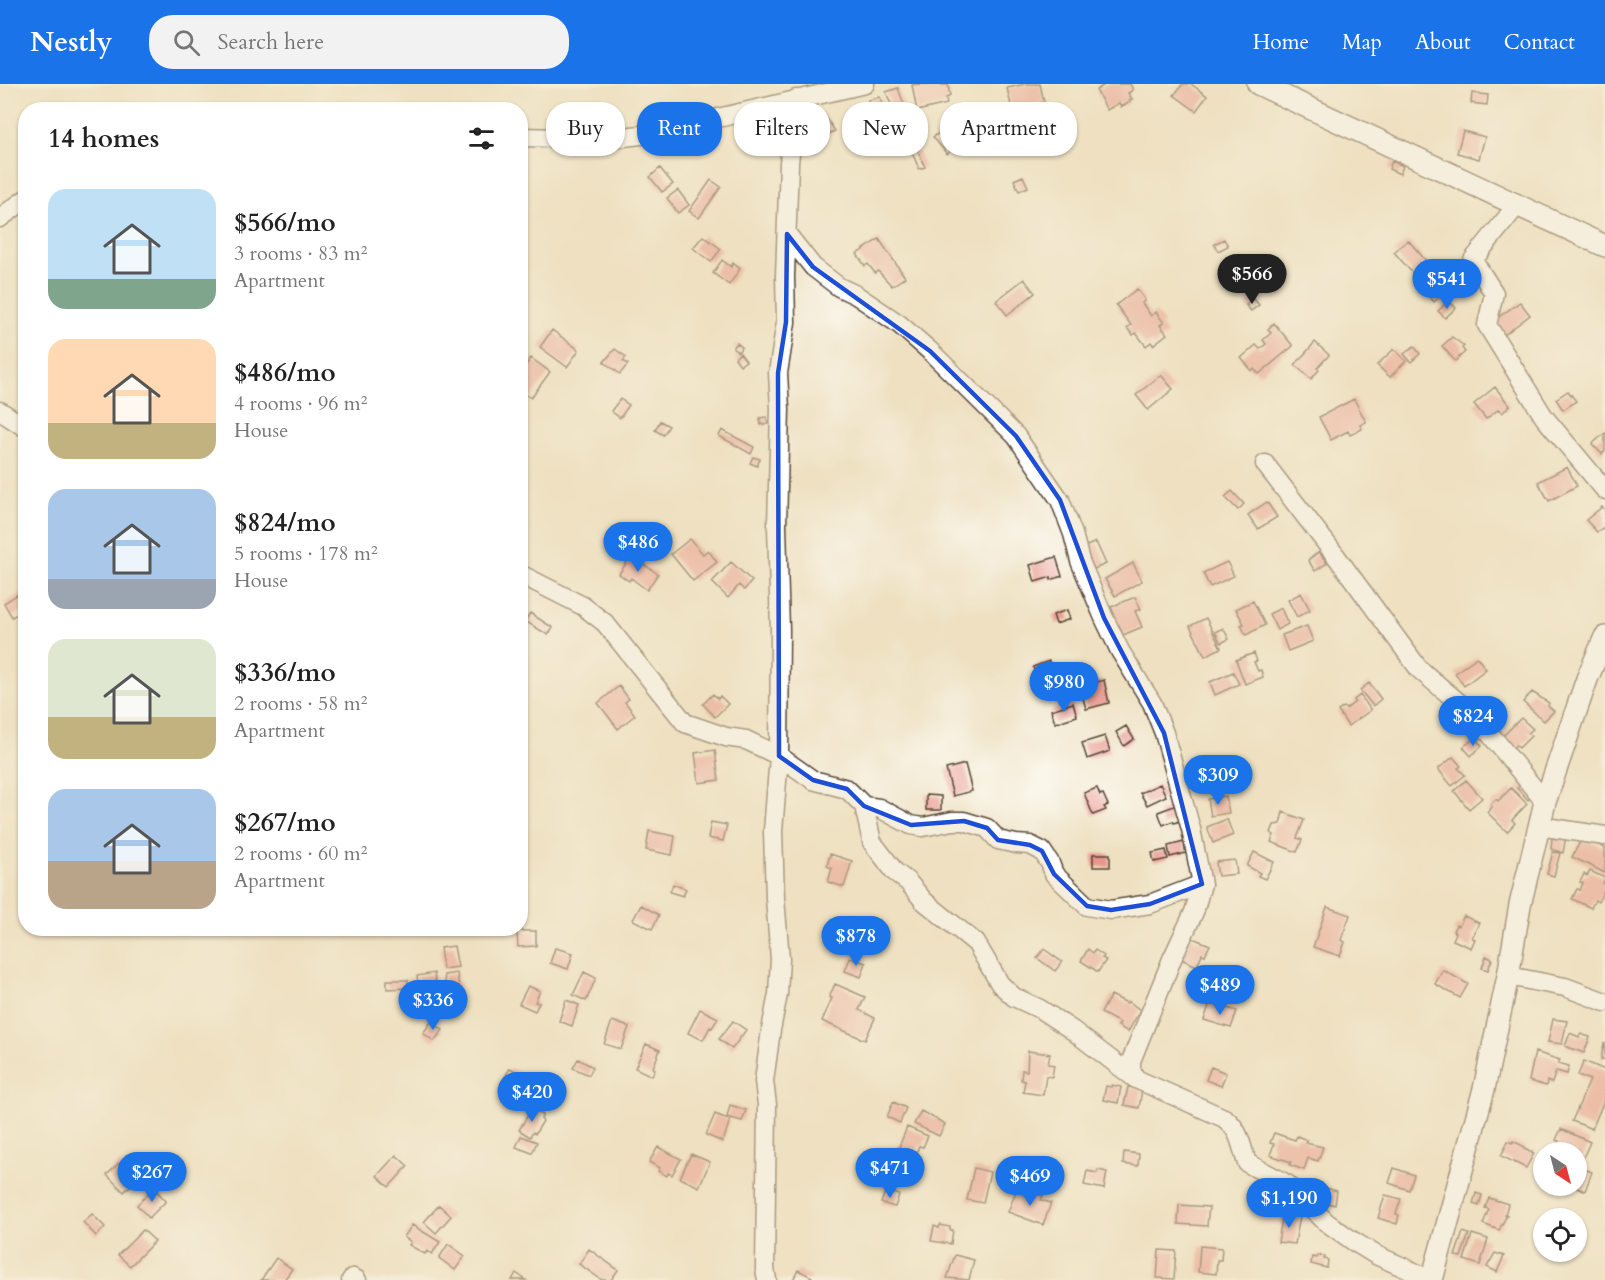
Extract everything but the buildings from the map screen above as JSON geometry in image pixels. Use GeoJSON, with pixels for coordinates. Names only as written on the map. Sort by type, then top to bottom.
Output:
{"type":"FeatureCollection","features":[{"type":"Feature","properties":{"kind":"street"},"geometry":{"type":"LineString","coordinates":[[528,137],[607,139],[649,134],[865,84]]}},
{"type":"Feature","properties":{"kind":"street"},"geometry":{"type":"LineString","coordinates":[[1258,84],[1605,246]]}},
{"type":"Feature","properties":{"kind":"street"},"geometry":{"type":"LineString","coordinates":[[767,1280],[765,1176],[767,1105],[764,1082],[778,994],[780,959],[773,831],[779,756],[780,630],[777,526],[780,409],[778,374],[786,322],[785,276],[789,163],[795,99]]}},
{"type":"Feature","properties":{"kind":"street"},"geometry":{"type":"LineString","coordinates":[[1518,204],[1473,260],[1494,293],[1487,325],[1544,417],[1605,490]]}},
{"type":"Feature","properties":{"kind":"street"},"geometry":{"type":"LineString","coordinates":[[0,218],[18,205]]}},
{"type":"Feature","properties":{"kind":"street"},"geometry":{"type":"LineString","coordinates":[[787,234],[813,267],[838,287],[856,295],[899,324],[930,351],[1016,436],[1060,500],[1080,561],[1104,618],[1120,651],[1152,703],[1164,733],[1191,829],[1202,884],[1194,912],[1172,959],[1131,1061],[1131,1070],[1136,1079]]}},
{"type":"Feature","properties":{"kind":"street"},"geometry":{"type":"LineString","coordinates":[[0,411],[18,423]]}},
{"type":"Feature","properties":{"kind":"street"},"geometry":{"type":"LineString","coordinates":[[1265,464],[1419,669],[1477,718],[1545,802]]}},
{"type":"Feature","properties":{"kind":"street"},"geometry":{"type":"LineString","coordinates":[[528,578],[583,606],[604,623],[685,723],[726,737],[746,740],[779,756],[813,780],[847,789],[864,806],[872,842],[895,872],[908,882],[924,901],[976,943],[1000,984],[1014,997],[1040,1009],[1072,1030],[1136,1079],[1233,1124],[1247,1163],[1287,1184],[1326,1222],[1353,1241],[1376,1255],[1432,1280],[1481,1100],[1508,976],[1520,905],[1545,802],[1587,679],[1605,637]]}},
{"type":"Feature","properties":{"kind":"street"},"geometry":{"type":"LineString","coordinates":[[864,806],[879,808],[911,825],[923,827],[964,821],[987,828],[998,840],[1030,845],[1042,850],[1054,874],[1087,906],[1111,910],[1150,904],[1202,884]]}},
{"type":"Feature","properties":{"kind":"street"},"geometry":{"type":"LineString","coordinates":[[1539,826],[1605,836]]}},
{"type":"Feature","properties":{"kind":"street"},"geometry":{"type":"LineString","coordinates":[[1508,976],[1565,987],[1605,1002]]}},
{"type":"Feature","properties":{"kind":"street"},"geometry":{"type":"LineString","coordinates":[[351,1280],[353,1278],[357,1280]]}},
{"type":"Feature","properties":{"kind":"highlighted area"},"geometry":{"type":"Polygon","coordinates":[[[787,234],[813,267],[930,351],[1016,436],[1060,500],[1104,618],[1164,733],[1202,884],[1150,904],[1111,910],[1087,906],[1054,874],[1042,851],[1030,845],[998,840],[987,828],[964,821],[911,825],[864,806],[847,789],[813,780],[779,756],[778,373],[786,322],[787,234]]]}}]}
